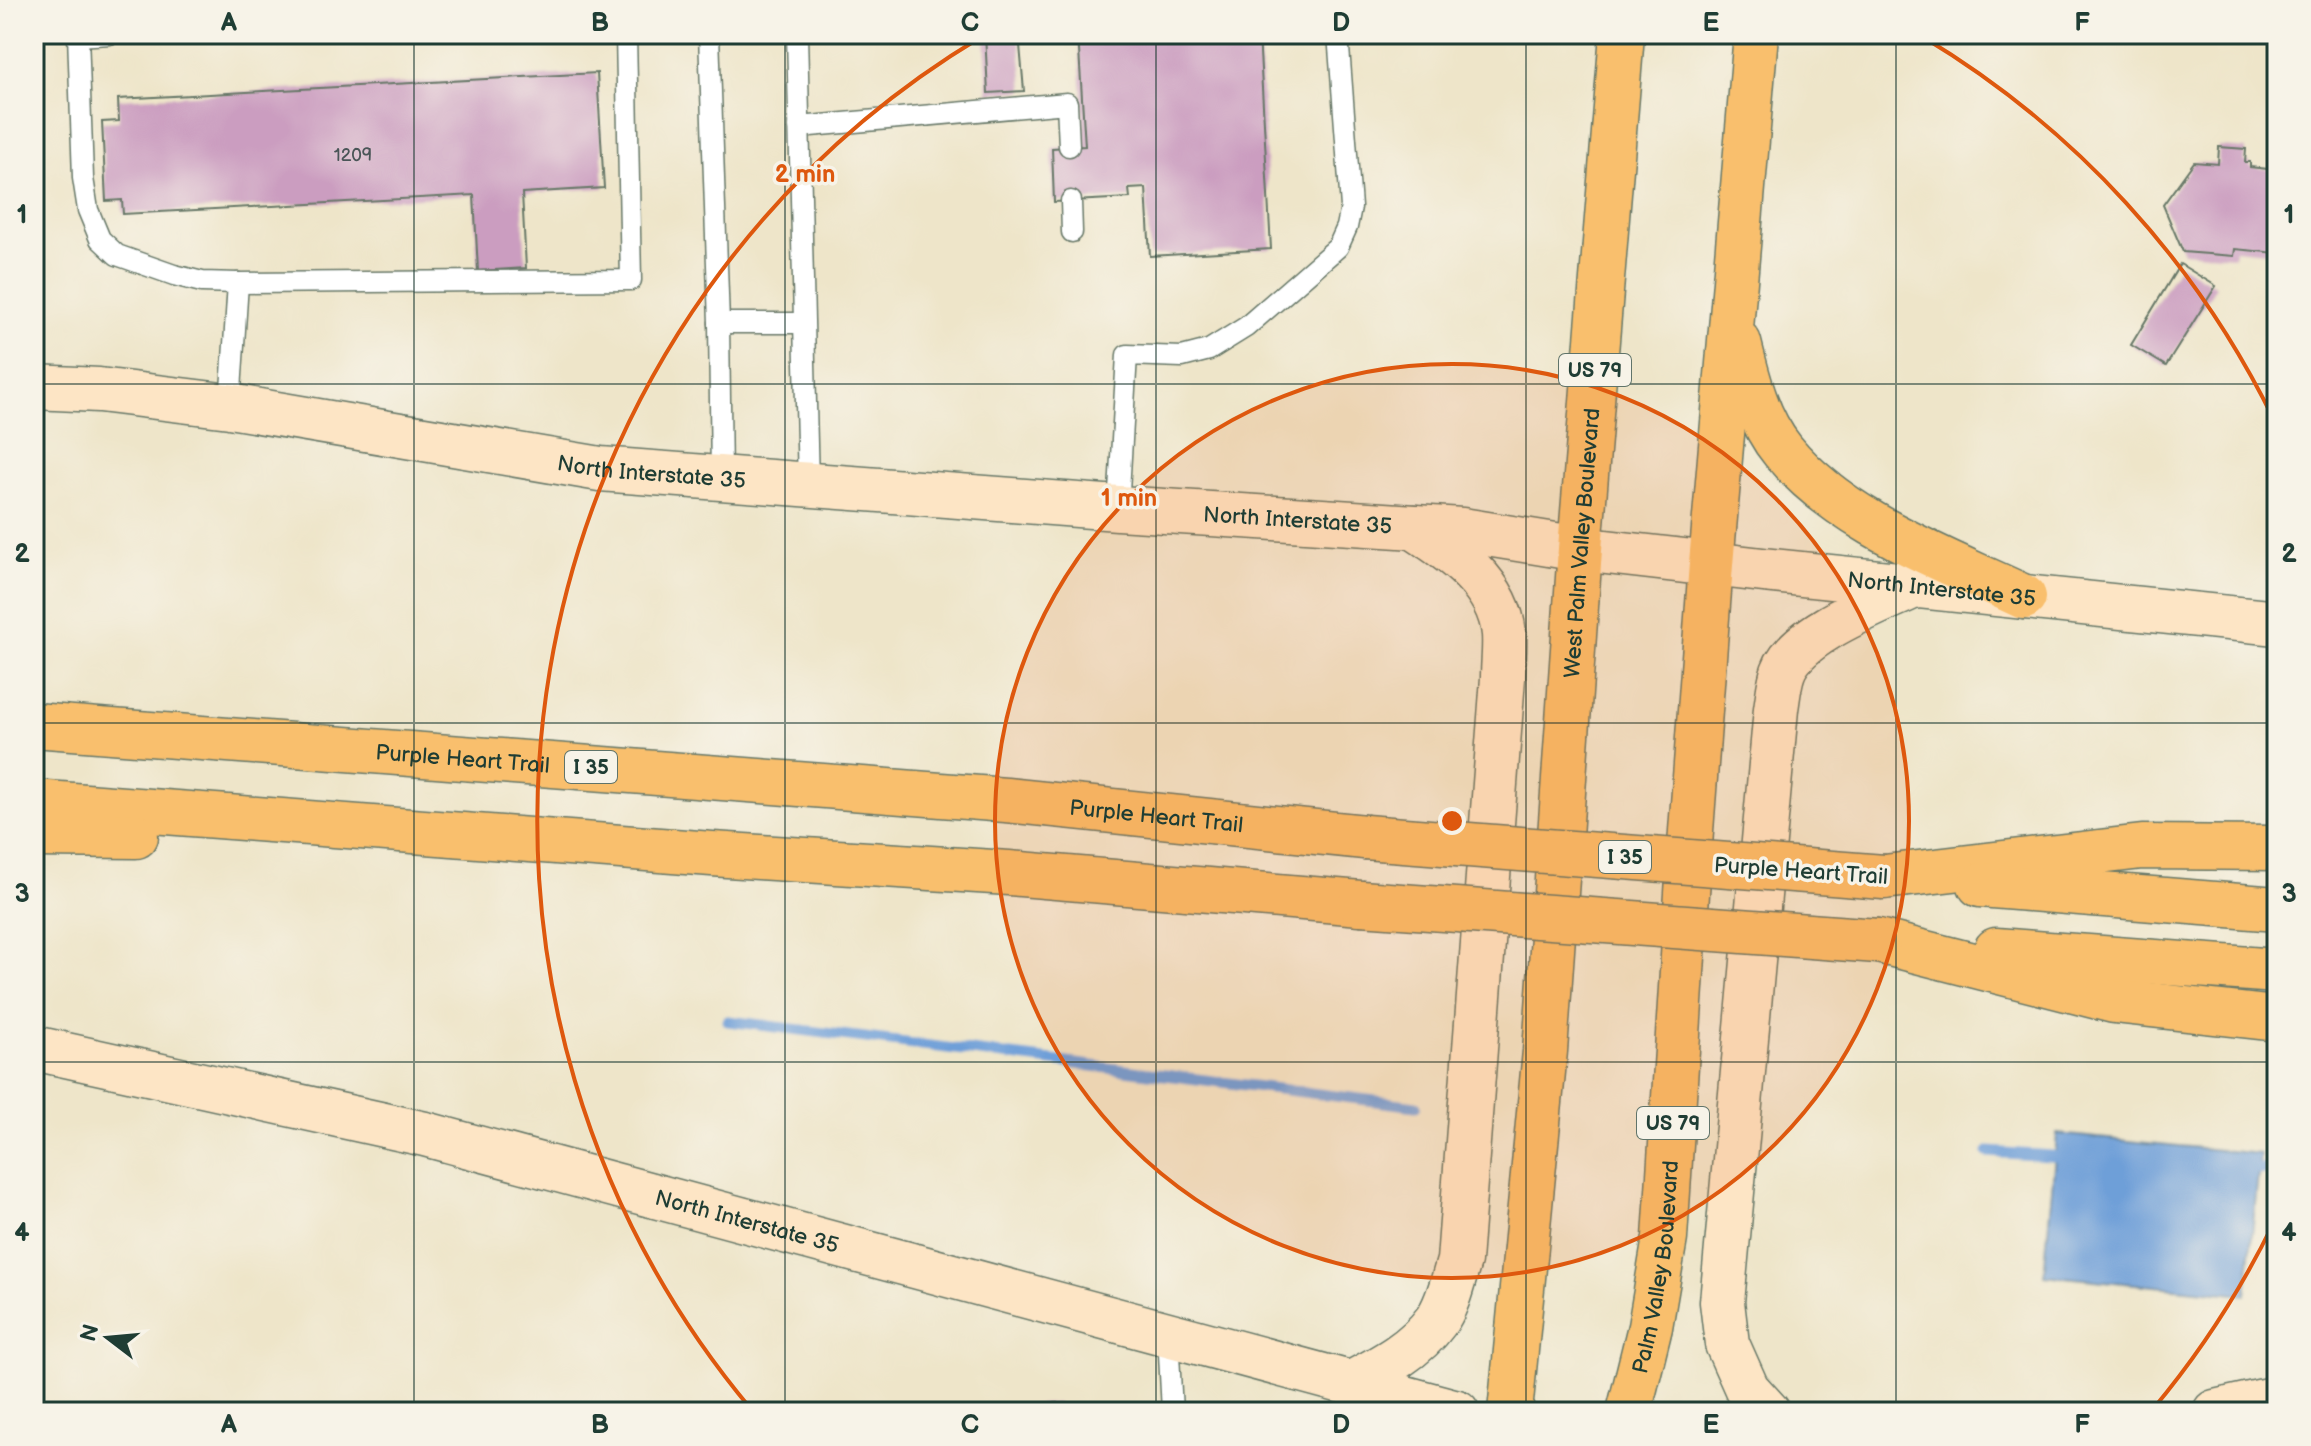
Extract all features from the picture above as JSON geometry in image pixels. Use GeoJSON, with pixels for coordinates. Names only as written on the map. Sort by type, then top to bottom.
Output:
{"type":"FeatureCollection","features":[{"type":"Feature","properties":{"kind":"highway","name":"West Palm Valley Boulevard"},"geometry":{"type":"LineString","coordinates":[[1510,1412],[1545,1051],[1580,549],[1622,34]]}},
{"type":"Feature","properties":{"kind":"highway","name":"US 79"},"geometry":{"type":"LineString","coordinates":[[1711,564],[1755,40]]}},
{"type":"Feature","properties":{"kind":"highway"},"geometry":{"type":"LineString","coordinates":[[1732,311],[1746,373],[1760,413],[1781,449],[1811,481],[1846,507],[1890,533],[2024,597]]}},
{"type":"Feature","properties":{"kind":"highway","name":"Palm Valley Boulevard"},"geometry":{"type":"LineString","coordinates":[[1629,1412],[1650,1327],[1665,1238],[1711,564]]}},
{"type":"Feature","properties":{"kind":"highway"},"geometry":{"type":"LineString","coordinates":[[34,715],[176,735]]}},
{"type":"Feature","properties":{"kind":"highway","name":"Purple Heart Trail"},"geometry":{"type":"LineString","coordinates":[[34,725],[1006,800],[1365,837],[2277,909]]}},
{"type":"Feature","properties":{"kind":"highway"},"geometry":{"type":"LineString","coordinates":[[34,802],[712,854],[1009,873],[1361,903],[2277,971]]}},
{"type":"Feature","properties":{"kind":"highway"},"geometry":{"type":"LineString","coordinates":[[34,835],[513,838]]}},
{"type":"Feature","properties":{"kind":"highway"},"geometry":{"type":"LineString","coordinates":[[1884,877],[2142,847],[2277,848]]}},
{"type":"Feature","properties":{"kind":"highway"},"geometry":{"type":"LineString","coordinates":[[1878,941],[2114,1001],[2277,1019]]}},
{"type":"Feature","properties":{"kind":"main road","name":"North Interstate 35"},"geometry":{"type":"LineString","coordinates":[[34,387],[99,390],[230,406],[600,469],[1462,530],[1580,549],[1912,587],[2277,623]]}},
{"type":"Feature","properties":{"kind":"main road"},"geometry":{"type":"LineString","coordinates":[[1350,1384],[1386,1365],[1416,1343],[1438,1319],[1459,1261],[1502,694],[1504,633],[1495,603],[1478,577],[1447,549],[1413,527]]}},
{"type":"Feature","properties":{"kind":"main road"},"geometry":{"type":"LineString","coordinates":[[1768,1412],[1747,1389],[1727,1344],[1722,1302],[1776,709],[1784,669],[1802,645],[1830,627],[1912,587]]}},
{"type":"Feature","properties":{"kind":"main road","name":"North Interstate 35"},"geometry":{"type":"LineString","coordinates":[[34,1048],[425,1134],[1457,1412]]}},
{"type":"Feature","properties":{"kind":"main road"},"geometry":{"type":"LineString","coordinates":[[2215,1412],[2277,1398]]}},
{"type":"Feature","properties":{"kind":"lane"},"geometry":{"type":"LineString","coordinates":[[110,34],[78,35],[83,178],[88,210],[100,239],[117,255],[174,275],[202,282],[238,283],[631,280],[626,34]]}},
{"type":"Feature","properties":{"kind":"lane"},"geometry":{"type":"LineString","coordinates":[[709,34],[721,478]]}},
{"type":"Feature","properties":{"kind":"lane"},"geometry":{"type":"LineString","coordinates":[[797,34],[808,485]]}},
{"type":"Feature","properties":{"kind":"lane"},"geometry":{"type":"LineString","coordinates":[[1118,508],[1127,355],[1182,357],[1209,350],[1246,327],[1338,247],[1351,207],[1338,34]]}},
{"type":"Feature","properties":{"kind":"lane"},"geometry":{"type":"LineString","coordinates":[[799,127],[1067,103],[1069,146]]}},
{"type":"Feature","properties":{"kind":"lane"},"geometry":{"type":"LineString","coordinates":[[1071,201],[1072,232]]}},
{"type":"Feature","properties":{"kind":"lane"},"geometry":{"type":"LineString","coordinates":[[230,406],[238,283]]}},
{"type":"Feature","properties":{"kind":"lane"},"geometry":{"type":"LineString","coordinates":[[719,323],[803,323]]}},
{"type":"Feature","properties":{"kind":"lane"},"geometry":{"type":"LineString","coordinates":[[1168,1334],[1172,1412]]}},
{"type":"Feature","properties":{"kind":"water"},"geometry":{"type":"Polygon","coordinates":[[[2057,1134],[2260,1154],[2246,1295],[2044,1275],[2057,1134]]]}},
{"type":"Feature","properties":{"kind":"building"},"geometry":{"type":"Polygon","coordinates":[[[985,34],[1019,34],[1024,91],[988,93],[985,34]]]}},
{"type":"Feature","properties":{"kind":"building"},"geometry":{"type":"Polygon","coordinates":[[[1078,34],[1259,34],[1271,249],[1150,256],[1146,188],[1129,189],[1130,198],[1054,202],[1052,148],[1085,146],[1078,34]]]}},
{"type":"Feature","properties":{"kind":"building"},"geometry":{"type":"Polygon","coordinates":[[[597,73],[604,188],[522,193],[526,268],[478,271],[474,195],[123,214],[122,200],[106,201],[102,122],[119,121],[118,99],[597,73]]]}},
{"type":"Feature","properties":{"kind":"building"},"geometry":{"type":"Polygon","coordinates":[[[2219,147],[2246,149],[2245,162],[2250,162],[2250,167],[2277,170],[2274,198],[2277,199],[2277,253],[2235,249],[2234,256],[2183,252],[2163,205],[2194,162],[2218,164],[2219,147]]]}},
{"type":"Feature","properties":{"kind":"building"},"geometry":{"type":"Polygon","coordinates":[[[2180,264],[2216,286],[2166,366],[2131,345],[2180,264]]]}},
{"type":"Feature","properties":{"kind":"building"},"geometry":{"type":"Polygon","coordinates":[[[1058,1403],[1058,1412],[1004,1412],[1004,1407],[1058,1403]]]}},
{"type":"Feature","properties":{"kind":"waterway"},"geometry":{"type":"LineString","coordinates":[[728,1021],[1416,1106]]}},
{"type":"Feature","properties":{"kind":"waterway"},"geometry":{"type":"LineString","coordinates":[[1988,1152],[2068,1157]]}},
{"type":"Feature","properties":{"kind":"waterway"},"geometry":{"type":"LineString","coordinates":[[2245,1168],[2277,1170]]}}]}
